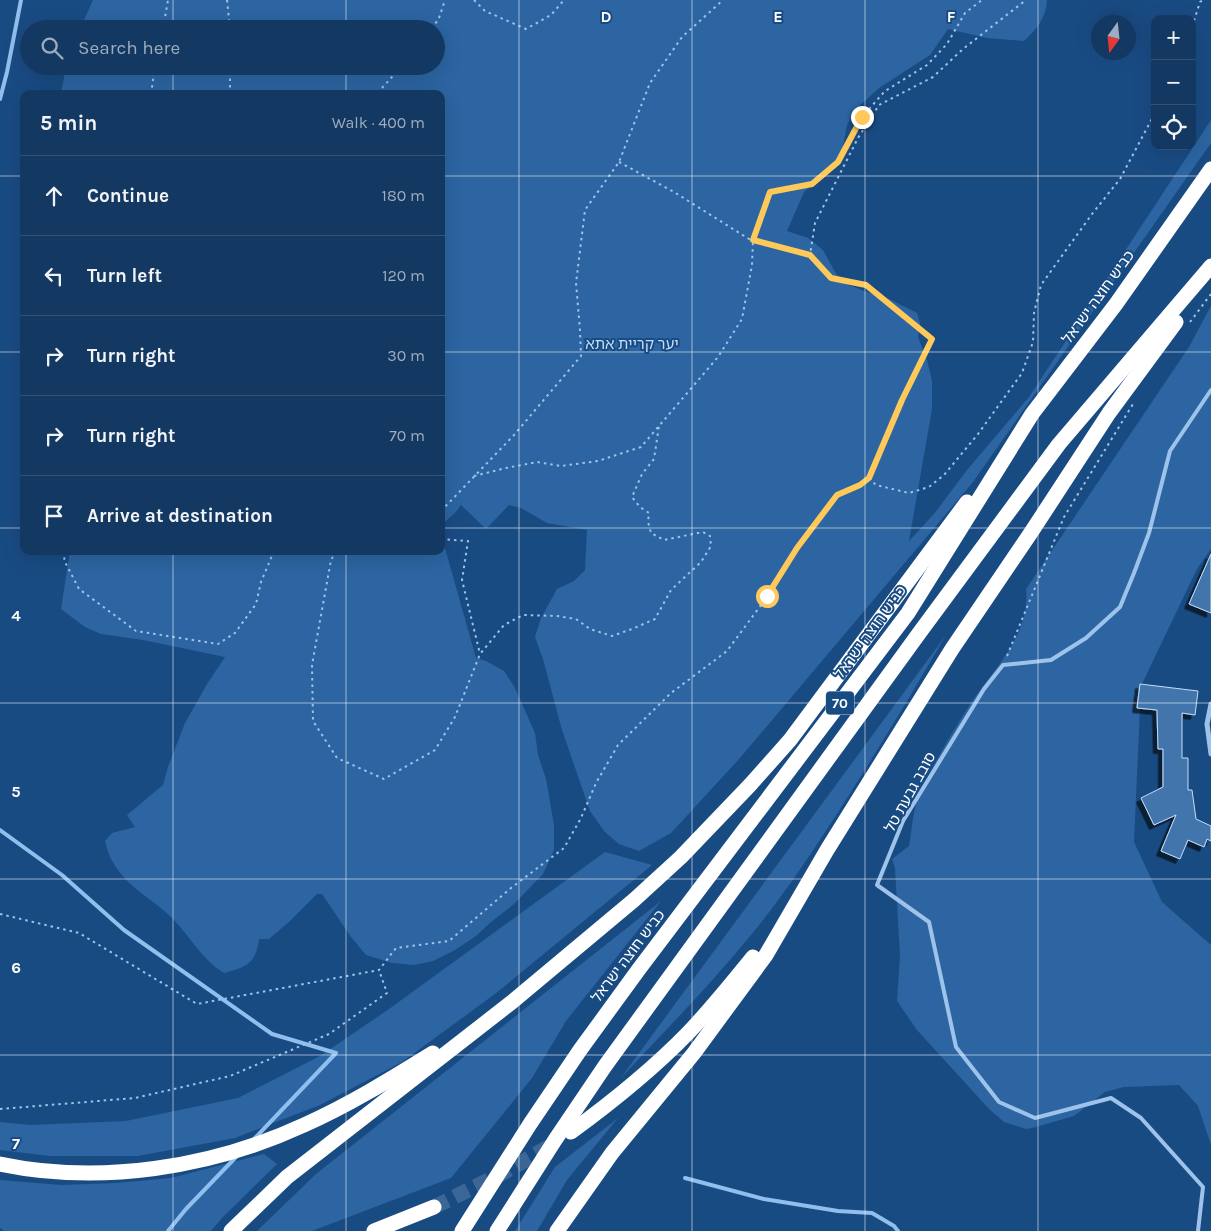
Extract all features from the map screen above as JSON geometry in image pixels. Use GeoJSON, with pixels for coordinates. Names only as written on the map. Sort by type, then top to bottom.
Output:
{"type":"FeatureCollection","features":[{"type":"Feature","properties":{"kind":"highway","name":"כביש חוצה ישראל"},"geometry":{"type":"LineString","coordinates":[[462,1231],[580,1050],[908,613],[1032,414],[1116,304],[1211,169]]}},
{"type":"Feature","properties":{"kind":"highway","name":"70"},"geometry":{"type":"LineString","coordinates":[[497,1231],[554,1140],[604,1066],[1047,460],[1211,266]]}},
{"type":"Feature","properties":{"kind":"highway"},"geometry":{"type":"LineString","coordinates":[[571,1132],[612,1102],[659,1060],[708,1011],[755,955],[827,850],[952,649],[1066,477],[1109,413],[1211,274]]}},
{"type":"Feature","properties":{"kind":"highway"},"geometry":{"type":"LineString","coordinates":[[231,1231],[287,1176],[512,1002],[682,857],[790,740],[1032,414]]}},
{"type":"Feature","properties":{"kind":"highway"},"geometry":{"type":"LineString","coordinates":[[557,1231],[608,1160],[731,1005],[766,955],[827,850]]}},
{"type":"Feature","properties":{"kind":"highway"},"geometry":{"type":"LineString","coordinates":[[0,1164],[26,1170],[113,1172],[174,1165],[237,1150],[303,1125],[366,1094],[512,1002]]}},
{"type":"Feature","properties":{"kind":"highway"},"geometry":{"type":"LineString","coordinates":[[374,1231],[434,1207]]}},
{"type":"Feature","properties":{"kind":"street"},"geometry":{"type":"LineString","coordinates":[[1211,704],[1207,724],[1211,754]]}},
{"type":"Feature","properties":{"kind":"lane"},"geometry":{"type":"LineString","coordinates":[[1003,665],[1051,660],[1086,638],[1120,607],[1149,533],[1170,451],[1211,390]]}},
{"type":"Feature","properties":{"kind":"lane","name":"סובב גבעת טל"},"geometry":{"type":"LineString","coordinates":[[1003,665],[984,689],[903,820],[877,885],[929,922],[956,1047],[999,1102],[1035,1118],[1111,1098],[1141,1118],[1203,1187],[1198,1231]]}},
{"type":"Feature","properties":{"kind":"path"},"geometry":{"type":"LineString","coordinates":[[165,20],[168,0]]}},
{"type":"Feature","properties":{"kind":"path"},"geometry":{"type":"LineString","coordinates":[[228,0],[229,20]]}},
{"type":"Feature","properties":{"kind":"path"},"geometry":{"type":"LineString","coordinates":[[438,20],[445,0]]}},
{"type":"Feature","properties":{"kind":"path"},"geometry":{"type":"LineString","coordinates":[[474,0],[485,10],[526,29],[551,15],[564,0]]}},
{"type":"Feature","properties":{"kind":"path"},"geometry":{"type":"LineString","coordinates":[[445,507],[514,435],[581,356],[576,283],[585,210],[619,162],[650,84],[682,37],[723,0]]}},
{"type":"Feature","properties":{"kind":"path"},"geometry":{"type":"LineString","coordinates":[[474,476],[537,462],[561,466],[598,461],[641,447],[718,357],[742,318],[752,265],[753,240],[770,192],[812,184],[838,162],[862,117],[885,91],[927,65],[947,44],[965,13],[982,0]]}},
{"type":"Feature","properties":{"kind":"path"},"geometry":{"type":"LineString","coordinates":[[810,255],[815,223],[858,138],[879,105],[933,77],[963,49],[1026,0]]}},
{"type":"Feature","properties":{"kind":"path"},"geometry":{"type":"LineString","coordinates":[[1196,15],[1200,2],[1203,0]]}},
{"type":"Feature","properties":{"kind":"path"},"geometry":{"type":"LineString","coordinates":[[152,90],[154,75]]}},
{"type":"Feature","properties":{"kind":"path"},"geometry":{"type":"LineString","coordinates":[[230,75],[230,90]]}},
{"type":"Feature","properties":{"kind":"path"},"geometry":{"type":"LineString","coordinates":[[381,90],[394,75]]}},
{"type":"Feature","properties":{"kind":"path"},"geometry":{"type":"LineString","coordinates":[[869,478],[876,485],[909,494],[929,487],[944,475],[978,434],[1022,373],[1034,342],[1034,313],[1041,286],[1092,214],[1120,179],[1151,121]]}},
{"type":"Feature","properties":{"kind":"path"},"geometry":{"type":"LineString","coordinates":[[0,914],[79,933],[197,1004],[379,970],[396,948],[449,941],[510,888],[564,848],[581,818],[596,783],[618,745],[671,693],[727,651],[767,596],[797,548],[837,495],[860,485],[869,478],[902,400],[932,339],[866,285],[831,278],[810,255],[749,239],[674,192],[619,162]]}},
{"type":"Feature","properties":{"kind":"path"},"geometry":{"type":"LineString","coordinates":[[1190,323],[1211,294]]}},
{"type":"Feature","properties":{"kind":"path"},"geometry":{"type":"LineString","coordinates":[[1003,665],[1064,517],[1138,398]]}},
{"type":"Feature","properties":{"kind":"path"},"geometry":{"type":"LineString","coordinates":[[333,555],[330,560],[312,665],[313,721],[336,758],[384,779],[435,750],[455,717],[480,654],[504,625],[524,616],[557,616],[576,619],[590,629],[612,636],[632,630],[655,619],[671,590],[700,562],[711,546],[710,536],[703,532],[664,540],[651,533],[648,522],[649,514],[632,498],[642,474],[654,459],[659,426]]}},
{"type":"Feature","properties":{"kind":"path"},"geometry":{"type":"LineString","coordinates":[[445,539],[468,541],[462,580],[480,654]]}},
{"type":"Feature","properties":{"kind":"path"},"geometry":{"type":"LineString","coordinates":[[65,555],[64,560],[79,589],[136,631],[218,644],[235,634],[256,604],[261,582],[272,555]]}},
{"type":"Feature","properties":{"kind":"path"},"geometry":{"type":"LineString","coordinates":[[0,1109],[135,1098],[230,1076],[328,1034],[387,994],[379,970]]}},
{"type":"Feature","properties":{"kind":"green space","name":"יער קריית אתא"},"geometry":{"type":"Polygon","coordinates":[[[93,0],[1047,0],[1045,12],[1040,23],[1024,41],[987,38],[948,29],[930,55],[879,88],[857,108],[847,125],[838,163],[804,192],[787,231],[808,238],[823,250],[835,272],[844,283],[889,299],[917,313],[920,323],[918,337],[927,360],[932,381],[932,409],[909,541],[934,514],[967,470],[1029,397],[1191,150],[1196,150],[1196,143],[1211,120],[1211,143],[973,482],[740,758],[671,833],[639,851],[619,844],[604,831],[590,811],[562,730],[543,659],[535,637],[541,618],[557,589],[574,581],[585,570],[587,530],[547,523],[521,508],[509,505],[486,529],[461,505],[445,522],[445,90],[62,90],[64,75],[445,75],[445,20],[84,20],[93,0]]]}},
{"type":"Feature","properties":{"kind":"green space"},"geometry":{"type":"Polygon","coordinates":[[[1211,306],[1211,549],[1197,569],[1141,686],[1134,842],[1162,902],[1211,945],[1211,1145],[1198,1106],[1179,1085],[1124,1087],[1105,1092],[1074,1116],[1026,1129],[1004,1122],[989,1109],[917,1030],[897,1001],[900,956],[895,868],[892,859],[909,846],[918,799],[943,749],[969,706],[1008,652],[1016,637],[1026,606],[1026,589],[1189,347],[1211,306]]]}},
{"type":"Feature","properties":{"kind":"green space"},"geometry":{"type":"Polygon","coordinates":[[[445,548],[476,658],[504,671],[514,686],[535,733],[538,755],[546,779],[554,825],[554,850],[543,874],[514,904],[476,936],[455,950],[433,961],[414,965],[392,963],[366,955],[351,937],[322,894],[317,894],[269,939],[259,939],[258,947],[249,963],[224,973],[208,961],[169,915],[127,881],[113,863],[105,841],[112,833],[135,827],[127,815],[163,785],[185,723],[225,657],[143,640],[101,634],[85,627],[61,609],[69,555],[445,555],[445,548]]]}},
{"type":"Feature","properties":{"kind":"green space"},"geometry":{"type":"Polygon","coordinates":[[[946,635],[857,782],[785,891],[720,971],[620,1079],[946,635]]]}},
{"type":"Feature","properties":{"kind":"green space"},"geometry":{"type":"Polygon","coordinates":[[[605,852],[652,865],[495,994],[402,1062],[320,1105],[235,1138],[138,1156],[50,1156],[0,1150],[0,1122],[31,1125],[126,1121],[238,1098],[320,1056],[389,1009],[605,852]]]}},
{"type":"Feature","properties":{"kind":"green space"},"geometry":{"type":"Polygon","coordinates":[[[661,901],[566,1021],[532,1078],[451,1178],[312,1231],[257,1231],[316,1174],[661,901]]]}},
{"type":"Feature","properties":{"kind":"green space"},"geometry":{"type":"Polygon","coordinates":[[[618,1118],[567,1180],[537,1231],[515,1231],[555,1167],[618,1118]]]}},
{"type":"Feature","properties":{"kind":"green space"},"geometry":{"type":"Polygon","coordinates":[[[264,1154],[277,1164],[211,1231],[4,1231],[0,1228],[0,1180],[61,1185],[171,1178],[264,1154]]]}},
{"type":"Feature","properties":{"kind":"building"},"geometry":{"type":"Polygon","coordinates":[[[1211,554],[1211,613],[1189,604],[1211,554]]]}},
{"type":"Feature","properties":{"kind":"building"},"geometry":{"type":"Polygon","coordinates":[[[1140,684],[1198,691],[1195,715],[1182,713],[1182,758],[1188,758],[1188,790],[1192,790],[1196,819],[1211,826],[1211,841],[1207,839],[1204,847],[1188,840],[1180,859],[1161,851],[1176,815],[1154,825],[1141,798],[1163,787],[1163,749],[1158,749],[1157,710],[1137,708],[1140,684]]]}},
{"type":"Feature","properties":{"kind":"waterway"},"geometry":{"type":"LineString","coordinates":[[0,99],[21,0]]}},
{"type":"Feature","properties":{"kind":"waterway"},"geometry":{"type":"LineString","coordinates":[[0,830],[62,875],[124,930],[272,1034],[336,1053],[255,1138]]}},
{"type":"Feature","properties":{"kind":"waterway"},"geometry":{"type":"LineString","coordinates":[[168,1231],[186,1209],[236,1157]]}},
{"type":"Feature","properties":{"kind":"waterway"},"geometry":{"type":"LineString","coordinates":[[685,1178],[764,1199],[838,1211],[872,1213],[894,1226],[898,1231]]}},
{"type":"Feature","properties":{"kind":"tunnel"},"geometry":{"type":"LineString","coordinates":[[434,1207],[501,1174],[555,1143]]}},
{"type":"Feature","properties":{"kind":"route"},"geometry":{"type":"LineString","coordinates":[[767,596],[797,548],[837,495],[860,485],[869,478],[902,400],[932,339],[866,285],[831,278],[810,255],[753,240],[770,192],[812,184],[838,162],[862,117]]}}]}
